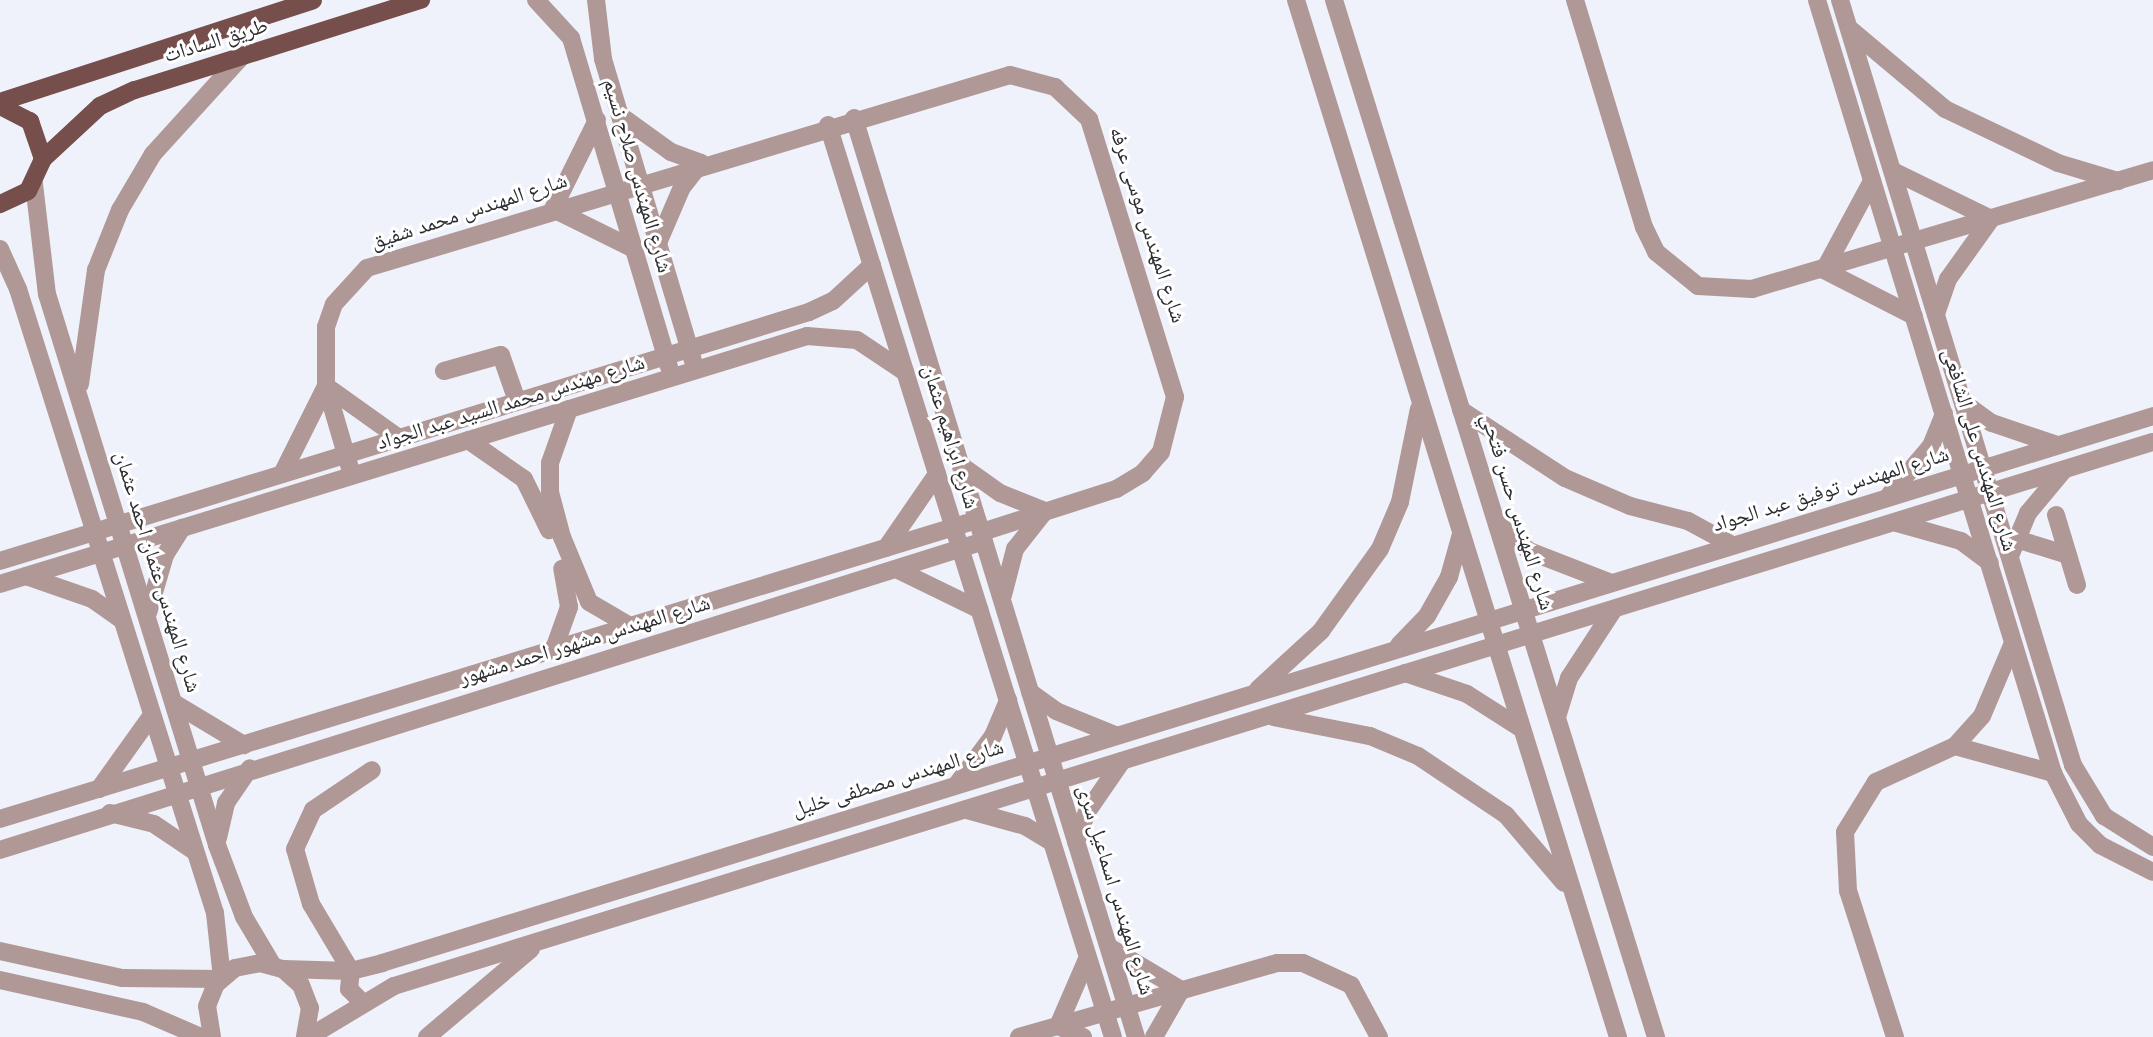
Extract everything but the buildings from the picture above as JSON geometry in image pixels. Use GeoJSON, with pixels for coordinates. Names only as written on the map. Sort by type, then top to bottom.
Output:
{"type":"FeatureCollection","features":[{"type":"Feature","properties":{"kind":"main road","name":"طريق السادات"},"geometry":{"type":"LineString","coordinates":[[0,104],[313,0]]}},
{"type":"Feature","properties":{"kind":"main road","name":"طريق السادات"},"geometry":{"type":"LineString","coordinates":[[43,159],[100,106],[244,54],[421,0]]}},
{"type":"Feature","properties":{"kind":"main road"},"geometry":{"type":"LineString","coordinates":[[286,9],[296,40]]}},
{"type":"Feature","properties":{"kind":"main road"},"geometry":{"type":"LineString","coordinates":[[0,104],[30,121],[43,159],[34,184],[0,204]]}},
{"type":"Feature","properties":{"kind":"street","name":"شارع المهندس صلاح نسيم"},"geometry":{"type":"LineString","coordinates":[[536,0],[571,38],[672,377]]}},
{"type":"Feature","properties":{"kind":"street","name":"شارع المهندس صلاح نسيم"},"geometry":{"type":"LineString","coordinates":[[596,0],[596,31],[696,370]]}},
{"type":"Feature","properties":{"kind":"street"},"geometry":{"type":"LineString","coordinates":[[1296,0],[1618,1037]]}},
{"type":"Feature","properties":{"kind":"street","name":"شارع المهندس حسن فتحي"},"geometry":{"type":"LineString","coordinates":[[1334,0],[1656,1037]]}},
{"type":"Feature","properties":{"kind":"street"},"geometry":{"type":"LineString","coordinates":[[1575,0],[1656,252],[1675,272],[1725,292],[1824,270],[2153,170]]}},
{"type":"Feature","properties":{"kind":"street","name":"شارع المهندس على الشافعى"},"geometry":{"type":"LineString","coordinates":[[1817,0],[2053,774],[2080,824],[2100,845],[2153,872]]}},
{"type":"Feature","properties":{"kind":"street","name":"شارع المهندس على الشافعى"},"geometry":{"type":"LineString","coordinates":[[1840,0],[1983,468],[2013,547],[2085,793],[2119,829],[2153,847]]}},
{"type":"Feature","properties":{"kind":"street"},"geometry":{"type":"LineString","coordinates":[[1849,28],[1895,71],[1967,121],[2058,163],[2118,181]]}},
{"type":"Feature","properties":{"kind":"street"},"geometry":{"type":"LineString","coordinates":[[79,398],[90,295],[120,210],[153,154],[244,54]]}},
{"type":"Feature","properties":{"kind":"street","name":"شارع المهندس موسى عرفه"},"geometry":{"type":"LineString","coordinates":[[640,181],[1010,75],[1055,87],[1089,119],[1169,369],[1172,425],[1143,473],[1045,511],[981,531]]}},
{"type":"Feature","properties":{"kind":"street"},"geometry":{"type":"LineString","coordinates":[[620,114],[643,136],[701,163],[668,214],[658,243]]}},
{"type":"Feature","properties":{"kind":"street","name":"شارع ابراهيم عثمان"},"geometry":{"type":"LineString","coordinates":[[854,118],[1050,755]]}},
{"type":"Feature","properties":{"kind":"street"},"geometry":{"type":"LineString","coordinates":[[597,120],[553,209],[634,249]]}},
{"type":"Feature","properties":{"kind":"street","name":"شارع ابراهيم عثمان"},"geometry":{"type":"LineString","coordinates":[[828,125],[1028,762]]}},
{"type":"Feature","properties":{"kind":"street"},"geometry":{"type":"LineString","coordinates":[[1893,171],[1991,219]]}},
{"type":"Feature","properties":{"kind":"street","name":"شارع المهندس محمد شفيق"},"geometry":{"type":"LineString","coordinates":[[352,475],[326,386],[326,327],[334,304],[368,268],[640,181]]}},
{"type":"Feature","properties":{"kind":"street"},"geometry":{"type":"LineString","coordinates":[[1824,270],[1850,233],[1872,181]]}},
{"type":"Feature","properties":{"kind":"street","name":"شارع المهندس عثمان احمد عثمان"},"geometry":{"type":"LineString","coordinates":[[34,184],[44,283],[217,845],[244,917],[277,967],[307,996],[307,1037]]}},
{"type":"Feature","properties":{"kind":"street"},"geometry":{"type":"LineString","coordinates":[[1937,314],[1948,279],[1991,219]]}},
{"type":"Feature","properties":{"kind":"street"},"geometry":{"type":"LineString","coordinates":[[0,249],[18,289],[218,926],[221,978],[207,1006],[212,1037]]}},
{"type":"Feature","properties":{"kind":"street","name":"شارع مهندس محمد السيد عبد الجواد"},"geometry":{"type":"LineString","coordinates":[[0,561],[809,312],[844,293],[872,265]]}},
{"type":"Feature","properties":{"kind":"street"},"geometry":{"type":"LineString","coordinates":[[1824,270],[1914,316]]}},
{"type":"Feature","properties":{"kind":"street"},"geometry":{"type":"LineString","coordinates":[[18,289],[35,280],[44,283]]}},
{"type":"Feature","properties":{"kind":"street","name":"شارع مهندس محمد السيد عبد الجواد"},"geometry":{"type":"LineString","coordinates":[[0,584],[672,377],[832,334],[856,340],[905,372]]}},
{"type":"Feature","properties":{"kind":"street"},"geometry":{"type":"LineString","coordinates":[[444,371],[501,355],[517,401]]}},
{"type":"Feature","properties":{"kind":"street"},"geometry":{"type":"LineString","coordinates":[[282,474],[326,386],[399,438]]}},
{"type":"Feature","properties":{"kind":"street"},"geometry":{"type":"LineString","coordinates":[[1255,692],[1321,631],[1380,549],[1414,453],[1420,402]]}},
{"type":"Feature","properties":{"kind":"street"},"geometry":{"type":"LineString","coordinates":[[1964,403],[1992,423],[2057,445]]}},
{"type":"Feature","properties":{"kind":"street"},"geometry":{"type":"LineString","coordinates":[[554,649],[569,607],[550,492],[550,463],[569,409]]}},
{"type":"Feature","properties":{"kind":"street"},"geometry":{"type":"LineString","coordinates":[[1461,410],[1586,489],[1688,521],[1732,545]]}},
{"type":"Feature","properties":{"kind":"street"},"geometry":{"type":"LineString","coordinates":[[1885,498],[1931,446],[1944,414]]}},
{"type":"Feature","properties":{"kind":"street","name":"شارع المهندس توفيق عبد الجواد"},"geometry":{"type":"LineString","coordinates":[[1523,609],[2153,416]]}},
{"type":"Feature","properties":{"kind":"street"},"geometry":{"type":"LineString","coordinates":[[468,440],[524,479],[589,602],[630,626]]}},
{"type":"Feature","properties":{"kind":"street"},"geometry":{"type":"LineString","coordinates":[[307,1037],[361,1001],[544,940],[2153,442]]}},
{"type":"Feature","properties":{"kind":"street"},"geometry":{"type":"LineString","coordinates":[[962,466],[1000,493],[1045,511],[1015,549],[1003,599]]}},
{"type":"Feature","properties":{"kind":"street"},"geometry":{"type":"LineString","coordinates":[[2065,469],[2013,547],[2067,555]]}},
{"type":"Feature","properties":{"kind":"street"},"geometry":{"type":"LineString","coordinates":[[886,549],[937,474]]}},
{"type":"Feature","properties":{"kind":"street"},"geometry":{"type":"LineString","coordinates":[[2056,515],[2077,585]]}},
{"type":"Feature","properties":{"kind":"street"},"geometry":{"type":"LineString","coordinates":[[1894,522],[1929,528],[1990,563]]}},
{"type":"Feature","properties":{"kind":"street"},"geometry":{"type":"LineString","coordinates":[[1496,523],[1529,551],[1609,582]]}},
{"type":"Feature","properties":{"kind":"street","name":"شارع المهندس مشهور احمد مشهور"},"geometry":{"type":"LineString","coordinates":[[0,819],[954,527],[981,531]]}},
{"type":"Feature","properties":{"kind":"street"},"geometry":{"type":"LineString","coordinates":[[147,617],[165,555],[183,528]]}},
{"type":"Feature","properties":{"kind":"street","name":"شارع المهندس مشهور احمد مشهور"},"geometry":{"type":"LineString","coordinates":[[0,850],[176,790],[896,569],[960,548],[981,531]]}},
{"type":"Feature","properties":{"kind":"street"},"geometry":{"type":"LineString","coordinates":[[1397,648],[1427,616],[1449,577],[1461,534]]}},
{"type":"Feature","properties":{"kind":"street"},"geometry":{"type":"LineString","coordinates":[[896,569],[980,610]]}},
{"type":"Feature","properties":{"kind":"street"},"geometry":{"type":"LineString","coordinates":[[26,576],[92,599],[121,619]]}},
{"type":"Feature","properties":{"kind":"street","name":"شارع المهندس مصطفى خليل"},"geometry":{"type":"LineString","coordinates":[[221,978],[247,964],[351,971],[1523,609]]}},
{"type":"Feature","properties":{"kind":"street"},"geometry":{"type":"LineString","coordinates":[[1557,717],[1576,666],[1614,609]]}},
{"type":"Feature","properties":{"kind":"street"},"geometry":{"type":"LineString","coordinates":[[1895,1037],[1848,891],[1845,832],[1876,782],[1955,746],[1988,705],[2013,643]]}},
{"type":"Feature","properties":{"kind":"street"},"geometry":{"type":"LineString","coordinates":[[1405,673],[1467,694],[1522,730]]}},
{"type":"Feature","properties":{"kind":"street"},"geometry":{"type":"LineString","coordinates":[[1030,692],[1066,716],[1115,735]]}},
{"type":"Feature","properties":{"kind":"street"},"geometry":{"type":"LineString","coordinates":[[957,784],[986,748],[1008,699]]}},
{"type":"Feature","properties":{"kind":"street"},"geometry":{"type":"LineString","coordinates":[[174,703],[244,745]]}},
{"type":"Feature","properties":{"kind":"street"},"geometry":{"type":"LineString","coordinates":[[99,789],[152,715]]}},
{"type":"Feature","properties":{"kind":"street"},"geometry":{"type":"LineString","coordinates":[[1266,716],[1370,736],[1419,756],[1506,815],[1573,896]]}},
{"type":"Feature","properties":{"kind":"street"},"geometry":{"type":"LineString","coordinates":[[1955,746],[2053,774]]}},
{"type":"Feature","properties":{"kind":"street","name":"شارع المهندس اسماعيل سرى"},"geometry":{"type":"LineString","coordinates":[[1050,755],[1136,1037]]}},
{"type":"Feature","properties":{"kind":"street"},"geometry":{"type":"LineString","coordinates":[[1076,842],[1097,794],[1122,761]]}},
{"type":"Feature","properties":{"kind":"street"},"geometry":{"type":"LineString","coordinates":[[1028,762],[1113,1037]]}},
{"type":"Feature","properties":{"kind":"street"},"geometry":{"type":"LineString","coordinates":[[217,845],[226,803],[250,768]]}},
{"type":"Feature","properties":{"kind":"street"},"geometry":{"type":"LineString","coordinates":[[361,1001],[349,989],[351,971],[311,904],[295,849],[313,810],[372,770]]}},
{"type":"Feature","properties":{"kind":"street"},"geometry":{"type":"LineString","coordinates":[[964,810],[1005,819],[1052,842]]}},
{"type":"Feature","properties":{"kind":"street"},"geometry":{"type":"LineString","coordinates":[[106,813],[154,824],[194,852]]}},
{"type":"Feature","properties":{"kind":"street"},"geometry":{"type":"LineString","coordinates":[[218,926],[230,929],[244,917]]}},
{"type":"Feature","properties":{"kind":"street"},"geometry":{"type":"LineString","coordinates":[[427,1037],[544,940]]}},
{"type":"Feature","properties":{"kind":"street"},"geometry":{"type":"LineString","coordinates":[[1109,947],[1181,990]]}},
{"type":"Feature","properties":{"kind":"street"},"geometry":{"type":"LineString","coordinates":[[0,951],[122,978],[221,978]]}},
{"type":"Feature","properties":{"kind":"street"},"geometry":{"type":"LineString","coordinates":[[1058,1026],[1082,980],[1087,954]]}},
{"type":"Feature","properties":{"kind":"street"},"geometry":{"type":"LineString","coordinates":[[1019,1037],[1277,963],[1303,962],[1351,985],[1378,1037]]}},
{"type":"Feature","properties":{"kind":"street"},"geometry":{"type":"LineString","coordinates":[[0,980],[144,1012],[201,1037]]}},
{"type":"Feature","properties":{"kind":"street"},"geometry":{"type":"LineString","coordinates":[[1154,1037],[1181,990]]}},
{"type":"Feature","properties":{"kind":"street"},"geometry":{"type":"LineString","coordinates":[[1058,1026],[1083,1037]]}}]}
